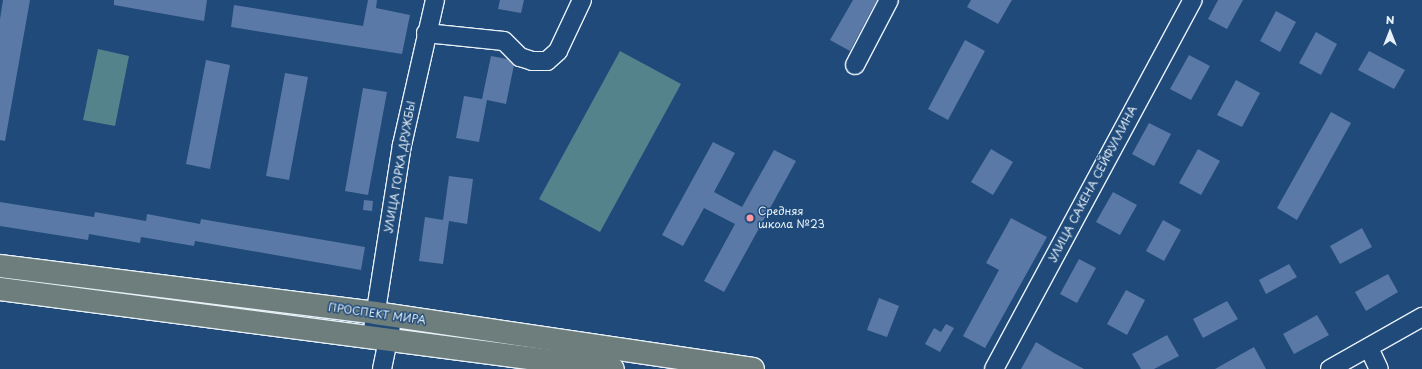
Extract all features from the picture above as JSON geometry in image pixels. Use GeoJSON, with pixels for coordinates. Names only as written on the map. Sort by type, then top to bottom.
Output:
{"type":"FeatureCollection","features":[{"type":"Feature","properties":{"kind":"main road","name":"ПРОСПЕКТ МИРА"},"geometry":{"type":"LineString","coordinates":[[0,266],[384,315],[753,369]]}},
{"type":"Feature","properties":{"kind":"main road","name":"ПРОСПЕКТ МИРА"},"geometry":{"type":"LineString","coordinates":[[0,289],[380,337],[613,369]]}},
{"type":"Feature","properties":{"kind":"street","name":"УЛИЦА ГОРКА ДРУЖБЫ"},"geometry":{"type":"LineString","coordinates":[[382,369],[380,337],[384,315],[402,144],[434,0]]}},
{"type":"Feature","properties":{"kind":"street"},"geometry":{"type":"LineString","coordinates":[[426,33],[504,42],[520,57],[532,61],[547,61],[558,51],[582,0]]}},
{"type":"Feature","properties":{"kind":"street"},"geometry":{"type":"LineString","coordinates":[[855,65],[889,0]]}},
{"type":"Feature","properties":{"kind":"street","name":"УЛИЦА САКЕНА СЕЙФУЛЛИНА"},"geometry":{"type":"LineString","coordinates":[[994,369],[1193,0]]}},
{"type":"Feature","properties":{"kind":"street"},"geometry":{"type":"LineString","coordinates":[[1330,369],[1422,317]]}},
{"type":"Feature","properties":{"kind":"street"},"geometry":{"type":"LineString","coordinates":[[1369,348],[1379,369]]}},
{"type":"Feature","properties":{"kind":"green space"},"geometry":{"type":"Polygon","coordinates":[[[98,49],[129,56],[115,126],[83,120],[98,49]]]}},
{"type":"Feature","properties":{"kind":"green space"},"geometry":{"type":"Polygon","coordinates":[[[620,51],[681,84],[600,232],[539,199],[620,51]]]}},
{"type":"Feature","properties":{"kind":"building"},"geometry":{"type":"Polygon","coordinates":[[[3,0],[30,0],[5,141],[0,140],[0,19],[3,0]]]}},
{"type":"Feature","properties":{"kind":"building"},"geometry":{"type":"Polygon","coordinates":[[[114,0],[207,0],[204,21],[114,5],[114,0]]]}},
{"type":"Feature","properties":{"kind":"building"},"geometry":{"type":"Polygon","coordinates":[[[368,0],[377,0],[376,8],[410,15],[402,54],[231,27],[234,5],[363,26],[368,0]]]}},
{"type":"Feature","properties":{"kind":"building"},"geometry":{"type":"Polygon","coordinates":[[[500,0],[524,0],[521,13],[498,9],[500,0]]]}},
{"type":"Feature","properties":{"kind":"building"},"geometry":{"type":"Polygon","coordinates":[[[853,0],[877,0],[850,51],[830,40],[853,0]]]}},
{"type":"Feature","properties":{"kind":"building"},"geometry":{"type":"Polygon","coordinates":[[[971,0],[1012,0],[998,24],[967,7],[971,0]]]}},
{"type":"Feature","properties":{"kind":"building"},"geometry":{"type":"Polygon","coordinates":[[[1218,0],[1243,0],[1227,29],[1208,19],[1218,0]]]}},
{"type":"Feature","properties":{"kind":"building"},"geometry":{"type":"Polygon","coordinates":[[[1276,11],[1296,22],[1280,52],[1260,41],[1276,11]]]}},
{"type":"Feature","properties":{"kind":"building"},"geometry":{"type":"Polygon","coordinates":[[[1316,32],[1337,44],[1321,75],[1299,63],[1316,32]]]}},
{"type":"Feature","properties":{"kind":"building"},"geometry":{"type":"Polygon","coordinates":[[[965,40],[985,51],[948,120],[928,109],[965,40]]]}},
{"type":"Feature","properties":{"kind":"building"},"geometry":{"type":"Polygon","coordinates":[[[1369,51],[1405,70],[1394,89],[1358,70],[1369,51]]]}},
{"type":"Feature","properties":{"kind":"building"},"geometry":{"type":"Polygon","coordinates":[[[1189,55],[1210,66],[1191,100],[1170,89],[1189,55]]]}},
{"type":"Feature","properties":{"kind":"building"},"geometry":{"type":"Polygon","coordinates":[[[491,56],[507,59],[514,65],[506,104],[487,100],[479,142],[456,138],[464,96],[482,99],[491,56]]]}},
{"type":"Feature","properties":{"kind":"building"},"geometry":{"type":"Polygon","coordinates":[[[206,60],[230,65],[210,169],[186,164],[206,60]]]}},
{"type":"Feature","properties":{"kind":"building"},"geometry":{"type":"Polygon","coordinates":[[[285,73],[308,77],[289,180],[266,176],[285,73]]]}},
{"type":"Feature","properties":{"kind":"building"},"geometry":{"type":"Polygon","coordinates":[[[1236,80],[1260,93],[1242,127],[1217,115],[1236,80]]]}},
{"type":"Feature","properties":{"kind":"building"},"geometry":{"type":"Polygon","coordinates":[[[363,88],[387,92],[368,195],[345,191],[363,88]]]}},
{"type":"Feature","properties":{"kind":"building"},"geometry":{"type":"Polygon","coordinates":[[[1331,112],[1351,123],[1297,220],[1277,208],[1331,112]]]}},
{"type":"Feature","properties":{"kind":"building"},"geometry":{"type":"Polygon","coordinates":[[[1149,123],[1171,134],[1154,166],[1132,154],[1149,123]]]}},
{"type":"Feature","properties":{"kind":"building"},"geometry":{"type":"Polygon","coordinates":[[[713,142],[735,153],[714,192],[742,207],[774,150],[796,161],[724,292],[704,281],[735,224],[704,208],[683,246],[662,235],[713,142]]]}},
{"type":"Feature","properties":{"kind":"building"},"geometry":{"type":"Polygon","coordinates":[[[991,149],[1013,162],[993,195],[971,182],[991,149]]]}},
{"type":"Feature","properties":{"kind":"building"},"geometry":{"type":"Polygon","coordinates":[[[1198,149],[1220,161],[1201,195],[1179,183],[1198,149]]]}},
{"type":"Feature","properties":{"kind":"building"},"geometry":{"type":"Polygon","coordinates":[[[449,176],[473,179],[467,224],[449,221],[443,264],[419,261],[425,217],[443,220],[449,176]]]}},
{"type":"Feature","properties":{"kind":"building"},"geometry":{"type":"Polygon","coordinates":[[[1113,192],[1137,205],[1120,235],[1096,222],[1113,192]]]}},
{"type":"Feature","properties":{"kind":"building"},"geometry":{"type":"Polygon","coordinates":[[[364,200],[373,201],[372,211],[363,210],[364,200]]]}},
{"type":"Feature","properties":{"kind":"building"},"geometry":{"type":"Polygon","coordinates":[[[0,202],[94,217],[95,212],[146,221],[147,214],[200,224],[201,219],[365,247],[361,270],[195,241],[194,246],[141,237],[140,243],[89,234],[88,240],[0,226],[0,202]]]}},
{"type":"Feature","properties":{"kind":"building"},"geometry":{"type":"Polygon","coordinates":[[[1011,218],[1047,237],[985,348],[963,336],[999,270],[986,263],[1011,218]]]}},
{"type":"Feature","properties":{"kind":"building"},"geometry":{"type":"Polygon","coordinates":[[[1163,220],[1181,230],[1164,261],[1146,251],[1163,220]]]}},
{"type":"Feature","properties":{"kind":"building"},"geometry":{"type":"Polygon","coordinates":[[[1362,228],[1372,247],[1340,264],[1330,246],[1362,228]]]}},
{"type":"Feature","properties":{"kind":"building"},"geometry":{"type":"Polygon","coordinates":[[[1079,259],[1096,268],[1077,303],[1060,294],[1079,259]]]}},
{"type":"Feature","properties":{"kind":"building"},"geometry":{"type":"Polygon","coordinates":[[[1289,264],[1297,277],[1266,294],[1259,280],[1289,264]]]}},
{"type":"Feature","properties":{"kind":"building"},"geometry":{"type":"Polygon","coordinates":[[[1388,274],[1398,292],[1366,311],[1355,292],[1388,274]]]}},
{"type":"Feature","properties":{"kind":"building"},"geometry":{"type":"Polygon","coordinates":[[[1126,290],[1145,300],[1127,335],[1107,324],[1126,290]]]}},
{"type":"Feature","properties":{"kind":"building"},"geometry":{"type":"Polygon","coordinates":[[[879,298],[899,306],[887,337],[867,330],[879,298]]]}},
{"type":"Feature","properties":{"kind":"building"},"geometry":{"type":"Polygon","coordinates":[[[1227,301],[1238,319],[1203,338],[1193,319],[1227,301]]]}},
{"type":"Feature","properties":{"kind":"building"},"geometry":{"type":"Polygon","coordinates":[[[1317,315],[1329,335],[1294,354],[1283,334],[1317,315]]]}},
{"type":"Feature","properties":{"kind":"building"},"geometry":{"type":"Polygon","coordinates":[[[946,324],[954,328],[940,352],[925,344],[934,328],[941,332],[946,324]]]}},
{"type":"Feature","properties":{"kind":"building"},"geometry":{"type":"Polygon","coordinates":[[[1167,335],[1179,356],[1154,369],[1141,369],[1132,354],[1167,335]]]}},
{"type":"Feature","properties":{"kind":"building"},"geometry":{"type":"Polygon","coordinates":[[[1036,342],[1054,353],[1084,369],[1021,369],[1036,342]]]}},
{"type":"Feature","properties":{"kind":"building"},"geometry":{"type":"Polygon","coordinates":[[[1254,347],[1266,369],[1215,369],[1254,347]]]}},
{"type":"Feature","properties":{"kind":"place","name":"Средняя школа №23"},"geometry":{"type":"Point","coordinates":[750,218]}}]}
